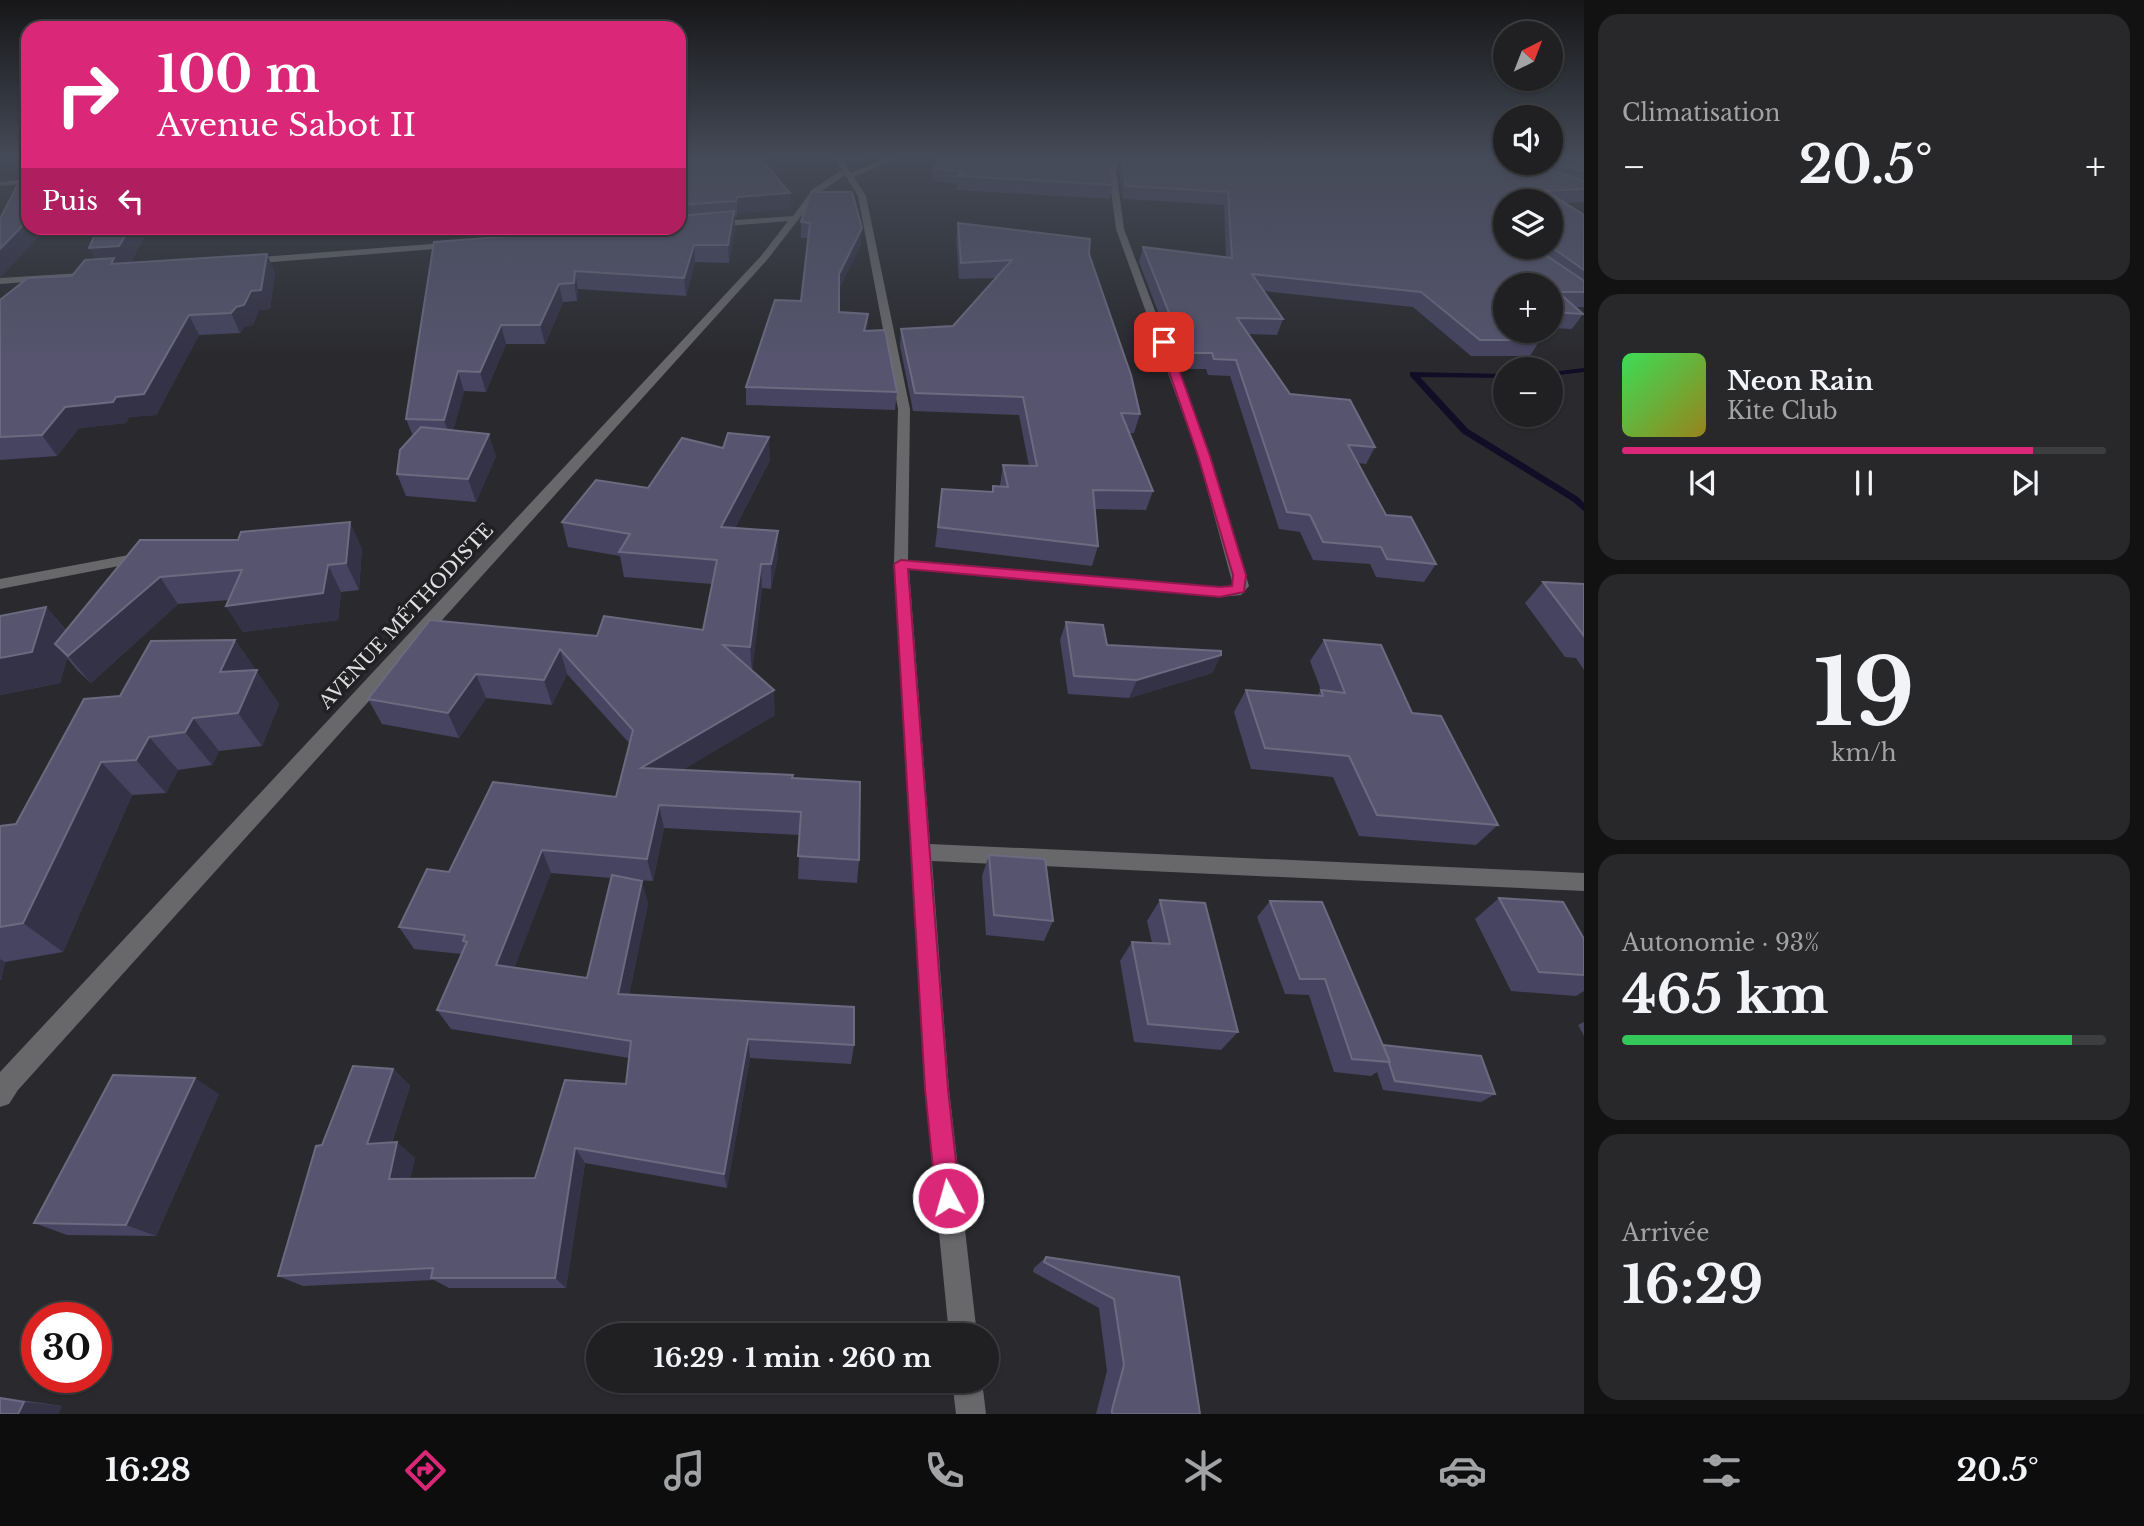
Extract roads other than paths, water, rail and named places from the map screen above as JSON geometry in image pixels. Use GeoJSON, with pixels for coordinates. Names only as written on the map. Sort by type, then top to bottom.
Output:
{"type":"FeatureCollection","features":[{"type":"Feature","properties":{"kind":"street"},"geometry":{"type":"LineString","coordinates":[[686,226],[718,224]]}},
{"type":"Feature","properties":{"kind":"street","name":"AVENUE MÉTHODISTE"},"geometry":{"type":"LineString","coordinates":[[3,1086],[736,289],[789,224]]}},
{"type":"Feature","properties":{"kind":"street"},"geometry":{"type":"LineString","coordinates":[[868,224],[904,409],[901,564],[937,1089],[961,1323]]}},
{"type":"Feature","properties":{"kind":"street"},"geometry":{"type":"LineString","coordinates":[[901,564],[1220,592],[1236,591],[1241,586],[1204,456],[1119,224]]}},
{"type":"Feature","properties":{"kind":"street"},"geometry":{"type":"LineString","coordinates":[[234,263],[468,244]]}},
{"type":"Feature","properties":{"kind":"street"},"geometry":{"type":"LineString","coordinates":[[0,281],[110,272]]}},
{"type":"Feature","properties":{"kind":"street"},"geometry":{"type":"LineString","coordinates":[[0,584],[156,555]]}},
{"type":"Feature","properties":{"kind":"street"},"geometry":{"type":"LineString","coordinates":[[921,852],[1584,882]]}},
{"type":"Feature","properties":{"kind":"street"},"geometry":{"type":"LineString","coordinates":[[968,1393],[971,1414]]}},
{"type":"Feature","properties":{"kind":"waterway"},"geometry":{"type":"LineString","coordinates":[[1563,372],[1584,370]]}},
{"type":"Feature","properties":{"kind":"waterway"},"geometry":{"type":"LineString","coordinates":[[1493,376],[1413,374],[1465,431],[1575,499],[1584,508]]}}]}
